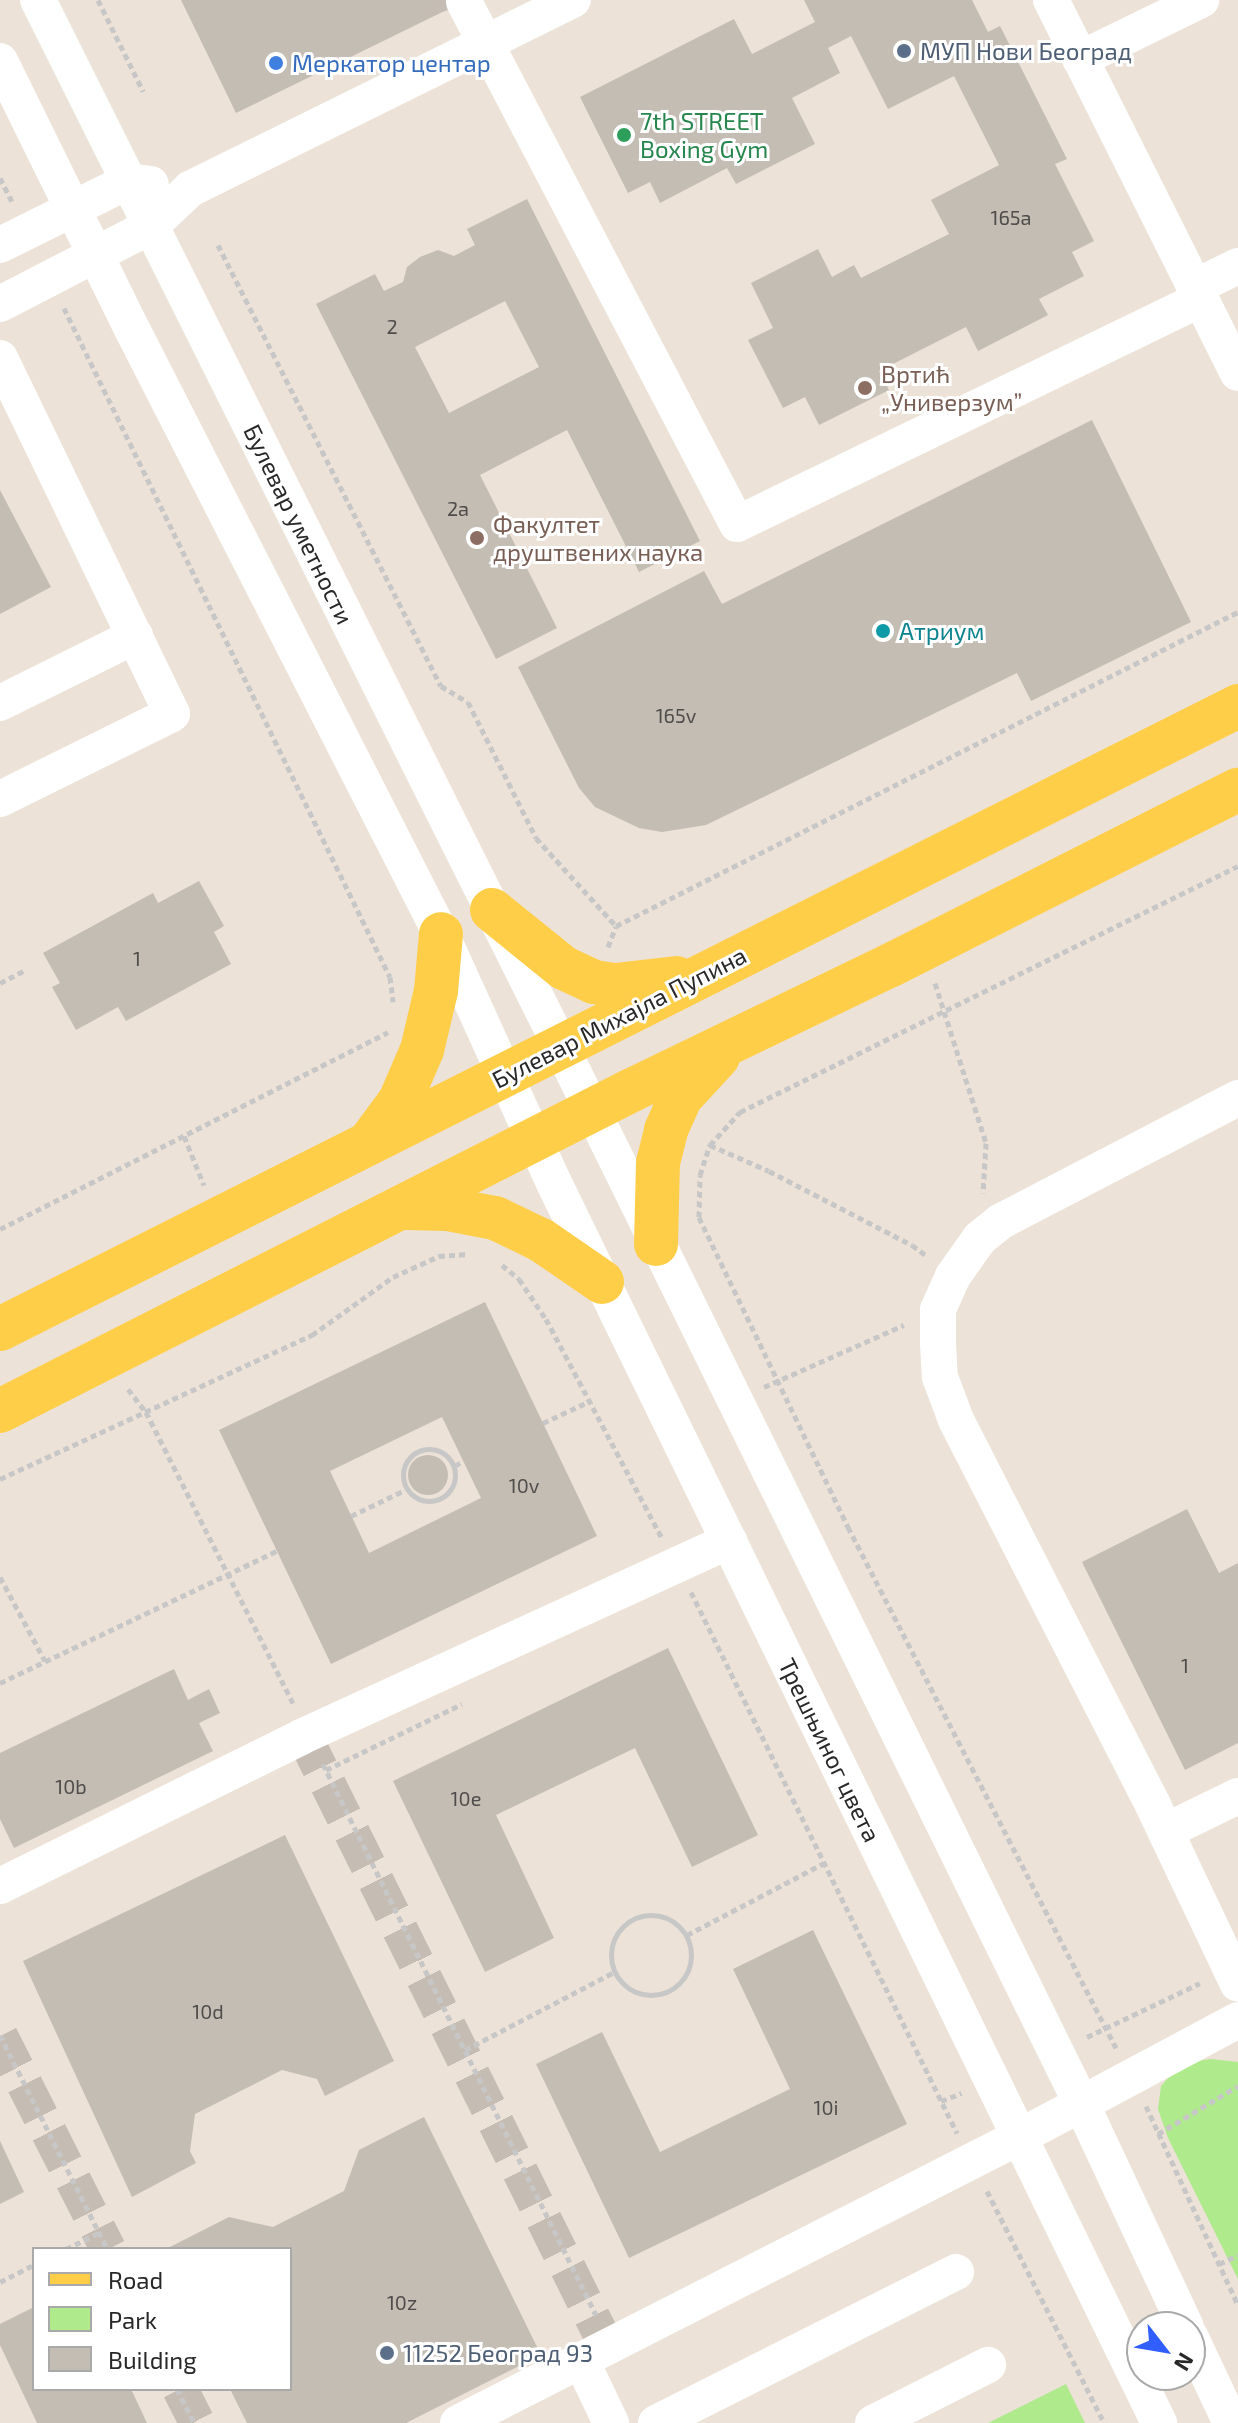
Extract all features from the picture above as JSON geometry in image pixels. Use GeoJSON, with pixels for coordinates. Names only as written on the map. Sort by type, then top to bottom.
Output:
{"type":"FeatureCollection","features":[{"type":"Feature","properties":{"kind":"main road","name":"Булевар Михајла Пупина"},"geometry":{"type":"LineString","coordinates":[[0,1329],[1238,706]]}},
{"type":"Feature","properties":{"kind":"main road"},"geometry":{"type":"LineString","coordinates":[[0,1411],[592,1111],[1238,790]]}},
{"type":"Feature","properties":{"kind":"main road"},"geometry":{"type":"LineString","coordinates":[[492,910],[564,968],[594,982],[615,985],[707,973]]}},
{"type":"Feature","properties":{"kind":"main road"},"geometry":{"type":"LineString","coordinates":[[368,1144],[400,1101],[422,1050],[436,991],[441,934]]}},
{"type":"Feature","properties":{"kind":"main road"},"geometry":{"type":"LineString","coordinates":[[656,1244],[658,1163],[666,1130],[680,1098],[738,1038]]}},
{"type":"Feature","properties":{"kind":"main road"},"geometry":{"type":"LineString","coordinates":[[404,1208],[447,1209],[495,1218],[541,1240],[602,1282]]}},
{"type":"Feature","properties":{"kind":"street","name":"Булевар уметности"},"geometry":{"type":"LineString","coordinates":[[38,0],[561,1047]]}},
{"type":"Feature","properties":{"kind":"street"},"geometry":{"type":"LineString","coordinates":[[0,304],[151,226],[190,189],[573,0]]}},
{"type":"Feature","properties":{"kind":"street"},"geometry":{"type":"LineString","coordinates":[[1051,0],[1238,373]]}},
{"type":"Feature","properties":{"kind":"street"},"geometry":{"type":"LineString","coordinates":[[1080,59],[1201,0]]}},
{"type":"Feature","properties":{"kind":"street"},"geometry":{"type":"LineString","coordinates":[[453,7],[737,524],[1198,293],[1238,266]]}},
{"type":"Feature","properties":{"kind":"street"},"geometry":{"type":"LineString","coordinates":[[0,61],[441,934],[507,1074]]}},
{"type":"Feature","properties":{"kind":"street"},"geometry":{"type":"LineString","coordinates":[[0,245],[129,181],[190,189]]}},
{"type":"Feature","properties":{"kind":"street"},"geometry":{"type":"LineString","coordinates":[[0,358],[172,714],[0,799]]}},
{"type":"Feature","properties":{"kind":"street"},"geometry":{"type":"LineString","coordinates":[[0,703],[135,636]]}},
{"type":"Feature","properties":{"kind":"street"},"geometry":{"type":"LineString","coordinates":[[561,1047],[1081,2103],[1178,2311]]}},
{"type":"Feature","properties":{"kind":"street","name":"Трешњиног цвета"},"geometry":{"type":"LineString","coordinates":[[507,1074],[602,1282],[1159,2423]]}},
{"type":"Feature","properties":{"kind":"street"},"geometry":{"type":"LineString","coordinates":[[1234,1976],[1166,1831],[956,1420],[940,1377],[938,1327],[953,1276],[980,1238],[1000,1222],[1238,1098]]}},
{"type":"Feature","properties":{"kind":"street"},"geometry":{"type":"LineString","coordinates":[[0,1886],[301,1737],[729,1541]]}},
{"type":"Feature","properties":{"kind":"street"},"geometry":{"type":"LineString","coordinates":[[1166,1831],[1238,1796]]}},
{"type":"Feature","properties":{"kind":"street"},"geometry":{"type":"LineString","coordinates":[[458,2423],[1019,2137],[1238,2020]]}},
{"type":"Feature","properties":{"kind":"street"},"geometry":{"type":"LineString","coordinates":[[656,2423],[956,2272]]}},
{"type":"Feature","properties":{"kind":"street"},"geometry":{"type":"LineString","coordinates":[[581,2360],[611,2423]]}},
{"type":"Feature","properties":{"kind":"street"},"geometry":{"type":"LineString","coordinates":[[873,2423],[988,2365]]}},
{"type":"Feature","properties":{"kind":"street"},"geometry":{"type":"LineString","coordinates":[[1206,2370],[1231,2423]]}},
{"type":"Feature","properties":{"kind":"path"},"geometry":{"type":"LineString","coordinates":[[98,0],[143,91]]}},
{"type":"Feature","properties":{"kind":"path"},"geometry":{"type":"LineString","coordinates":[[218,245],[441,686],[468,702],[536,838],[616,926]]}},
{"type":"Feature","properties":{"kind":"path"},"geometry":{"type":"LineString","coordinates":[[49,278],[390,977],[393,1006]]}},
{"type":"Feature","properties":{"kind":"path"},"geometry":{"type":"LineString","coordinates":[[594,982],[616,926],[1238,612]]}},
{"type":"Feature","properties":{"kind":"path"},"geometry":{"type":"LineString","coordinates":[[0,983],[26,970]]}},
{"type":"Feature","properties":{"kind":"path"},"geometry":{"type":"LineString","coordinates":[[945,1010],[986,1143]]}},
{"type":"Feature","properties":{"kind":"path"},"geometry":{"type":"LineString","coordinates":[[0,1229],[390,1031],[392,1018]]}},
{"type":"Feature","properties":{"kind":"path"},"geometry":{"type":"LineString","coordinates":[[184,1136],[218,1219]]}},
{"type":"Feature","properties":{"kind":"path"},"geometry":{"type":"LineString","coordinates":[[710,1145],[912,1245],[953,1276]]}},
{"type":"Feature","properties":{"kind":"path"},"geometry":{"type":"LineString","coordinates":[[0,1479],[312,1335],[393,1277],[439,1256],[469,1254]]}},
{"type":"Feature","properties":{"kind":"path"},"geometry":{"type":"LineString","coordinates":[[496,1261],[519,1279],[546,1319],[677,1565],[1104,2423]]}},
{"type":"Feature","properties":{"kind":"path"},"geometry":{"type":"LineString","coordinates":[[734,1403],[777,1380],[938,1327]]}},
{"type":"Feature","properties":{"kind":"path"},"geometry":{"type":"LineString","coordinates":[[543,1423],[590,1401]]}},
{"type":"Feature","properties":{"kind":"path"},"geometry":{"type":"LineString","coordinates":[[146,1412],[300,1718]]}},
{"type":"Feature","properties":{"kind":"path"},"geometry":{"type":"LineString","coordinates":[[439,1449],[455,1466],[454,1486],[440,1500],[421,1502],[405,1490],[402,1467],[417,1450],[439,1449]]}},
{"type":"Feature","properties":{"kind":"path"},"geometry":{"type":"LineString","coordinates":[[455,1466],[463,1461]]}},
{"type":"Feature","properties":{"kind":"path"},"geometry":{"type":"LineString","coordinates":[[351,1516],[405,1490]]}},
{"type":"Feature","properties":{"kind":"path"},"geometry":{"type":"LineString","coordinates":[[0,1683],[277,1551]]}},
{"type":"Feature","properties":{"kind":"path"},"geometry":{"type":"LineString","coordinates":[[0,1577],[45,1661]]}},
{"type":"Feature","properties":{"kind":"path"},"geometry":{"type":"LineString","coordinates":[[321,1760],[596,2314],[610,2321]]}},
{"type":"Feature","properties":{"kind":"path"},"geometry":{"type":"LineString","coordinates":[[686,1935],[824,1863]]}},
{"type":"Feature","properties":{"kind":"path"},"geometry":{"type":"LineString","coordinates":[[655,1914],[668,1918],[686,1935],[691,1964],[686,1976],[666,1993],[641,1995],[629,1990],[614,1972],[610,1957],[612,1943],[628,1921],[655,1914]]}},
{"type":"Feature","properties":{"kind":"path"},"geometry":{"type":"LineString","coordinates":[[465,2050],[614,1972]]}},
{"type":"Feature","properties":{"kind":"path"},"geometry":{"type":"LineString","coordinates":[[1054,2050],[1234,1976]]}},
{"type":"Feature","properties":{"kind":"path"},"geometry":{"type":"LineString","coordinates":[[0,2035],[106,2247]]}},
{"type":"Feature","properties":{"kind":"path"},"geometry":{"type":"LineString","coordinates":[[1158,2134],[1238,2086]]}},
{"type":"Feature","properties":{"kind":"path"},"geometry":{"type":"LineString","coordinates":[[70,2247],[99,2233]]}},
{"type":"Feature","properties":{"kind":"path"},"geometry":{"type":"LineString","coordinates":[[1219,2264],[1238,2255]]}},
{"type":"Feature","properties":{"kind":"path"},"geometry":{"type":"LineString","coordinates":[[0,2282],[32,2266]]}},
{"type":"Feature","properties":{"kind":"path"},"geometry":{"type":"LineString","coordinates":[[178,2391],[194,2423]]}},
{"type":"Feature","properties":{"kind":"green space"},"geometry":{"type":"Polygon","coordinates":[[[1211,2059],[1238,2062],[1238,2279],[1168,2138],[1158,2109],[1161,2086],[1169,2077],[1189,2062],[1211,2059]]]}},
{"type":"Feature","properties":{"kind":"green space"},"geometry":{"type":"Polygon","coordinates":[[[1066,2384],[1085,2423],[988,2423],[1066,2384]]]}},
{"type":"Feature","properties":{"kind":"building","name":"Меркатор центар"},"geometry":{"type":"Polygon","coordinates":[[[181,0],[467,0],[236,113],[181,0]]]}},
{"type":"Feature","properties":{"kind":"building"},"geometry":{"type":"Polygon","coordinates":[[[804,0],[972,0],[988,32],[1000,26],[1067,159],[1055,164],[1094,241],[1072,252],[1084,276],[1039,299],[1048,315],[978,351],[966,327],[879,371],[889,390],[819,425],[805,397],[783,408],[748,340],[773,328],[751,283],[818,249],[832,277],[854,265],[861,278],[949,234],[931,200],[999,165],[954,76],[888,109],[851,36],[828,48],[840,73],[792,98],[815,144],[736,184],[727,168],[660,203],[650,182],[628,193],[580,97],[734,19],[752,54],[815,22],[804,0]]]}},
{"type":"Feature","properties":{"kind":"building"},"geometry":{"type":"Polygon","coordinates":[[[527,199],[700,541],[639,572],[567,430],[480,475],[557,628],[496,659],[316,304],[375,274],[384,291],[403,282],[407,267],[420,257],[438,250],[454,256],[475,245],[467,229],[527,199]],[[505,301],[415,347],[449,413],[539,367],[505,301]]]}},
{"type":"Feature","properties":{"kind":"building"},"geometry":{"type":"Polygon","coordinates":[[[1092,420],[1191,622],[1031,701],[1017,673],[706,825],[662,832],[639,828],[595,807],[579,788],[518,667],[704,571],[722,604],[1092,420]]]}},
{"type":"Feature","properties":{"kind":"building"},"geometry":{"type":"Polygon","coordinates":[[[0,490],[51,587],[0,614],[0,490]]]}},
{"type":"Feature","properties":{"kind":"building"},"geometry":{"type":"Polygon","coordinates":[[[199,881],[224,926],[214,932],[231,964],[126,1021],[118,1007],[76,1030],[52,987],[60,983],[43,953],[153,893],[158,903],[199,881]]]}},
{"type":"Feature","properties":{"kind":"building"},"geometry":{"type":"Polygon","coordinates":[[[485,1302],[597,1536],[331,1664],[219,1430],[485,1302]],[[442,1417],[330,1471],[369,1553],[481,1498],[442,1417]]]}},
{"type":"Feature","properties":{"kind":"building"},"geometry":{"type":"Polygon","coordinates":[[[428,1455],[442,1461],[448,1475],[442,1489],[428,1495],[414,1489],[408,1475],[414,1461],[428,1455]]]}},
{"type":"Feature","properties":{"kind":"building"},"geometry":{"type":"Polygon","coordinates":[[[1187,1509],[1219,1573],[1238,1563],[1238,1743],[1185,1770],[1082,1562],[1187,1509]]]}},
{"type":"Feature","properties":{"kind":"building"},"geometry":{"type":"Polygon","coordinates":[[[668,1648],[758,1835],[692,1867],[635,1748],[496,1815],[554,1938],[485,1972],[393,1781],[668,1648]]]}},
{"type":"Feature","properties":{"kind":"building"},"geometry":{"type":"Polygon","coordinates":[[[174,1669],[188,1700],[209,1689],[220,1713],[199,1723],[213,1751],[14,1848],[0,1819],[0,1753],[174,1669]]]}},
{"type":"Feature","properties":{"kind":"building"},"geometry":{"type":"Polygon","coordinates":[[[285,1835],[394,2061],[325,2096],[317,2079],[282,2070],[195,2114],[190,2151],[196,2163],[132,2197],[23,1961],[285,1835]]]}},
{"type":"Feature","properties":{"kind":"building"},"geometry":{"type":"Polygon","coordinates":[[[813,1930],[907,2124],[629,2258],[536,2064],[602,2032],[660,2152],[790,2089],[733,1969],[813,1930]]]}},
{"type":"Feature","properties":{"kind":"building"},"geometry":{"type":"Polygon","coordinates":[[[424,2117],[541,2355],[406,2423],[247,2423],[231,2391],[292,2391],[292,2247],[170,2247],[229,2217],[273,2227],[344,2191],[359,2150],[424,2117]]]}},
{"type":"Feature","properties":{"kind":"building"},"geometry":{"type":"Polygon","coordinates":[[[0,2141],[24,2192],[0,2204],[0,2141]]]}},
{"type":"Feature","properties":{"kind":"building"},"geometry":{"type":"Polygon","coordinates":[[[32,2308],[32,2391],[132,2391],[147,2423],[37,2423],[0,2345],[0,2324],[32,2308]]]}},
{"type":"Feature","properties":{"kind":"tunnel"},"geometry":{"type":"LineString","coordinates":[[439,0],[442,12]]}},
{"type":"Feature","properties":{"kind":"tunnel"},"geometry":{"type":"LineString","coordinates":[[304,1736],[607,2347]]}},
{"type":"Feature","properties":{"kind":"tunnel"},"geometry":{"type":"LineString","coordinates":[[0,2036],[107,2247]]}},
{"type":"Feature","properties":{"kind":"tunnel"},"geometry":{"type":"LineString","coordinates":[[181,2391],[197,2423]]}},
{"type":"Feature","properties":{"kind":"place","name":"МУП Нови Београд"},"geometry":{"type":"Point","coordinates":[904,51]}},
{"type":"Feature","properties":{"kind":"place","name":"Меркатор центар"},"geometry":{"type":"Point","coordinates":[276,63]}},
{"type":"Feature","properties":{"kind":"place","name":"7th STREET Boxing Gym"},"geometry":{"type":"Point","coordinates":[624,135]}},
{"type":"Feature","properties":{"kind":"place","name":"Вртић „Универзум”"},"geometry":{"type":"Point","coordinates":[865,388]}},
{"type":"Feature","properties":{"kind":"place","name":"Факултет друштвених наука"},"geometry":{"type":"Point","coordinates":[477,538]}},
{"type":"Feature","properties":{"kind":"place","name":"Атриум"},"geometry":{"type":"Point","coordinates":[883,631]}},
{"type":"Feature","properties":{"kind":"place","name":"11252 Београд 93"},"geometry":{"type":"Point","coordinates":[387,2353]}}]}
